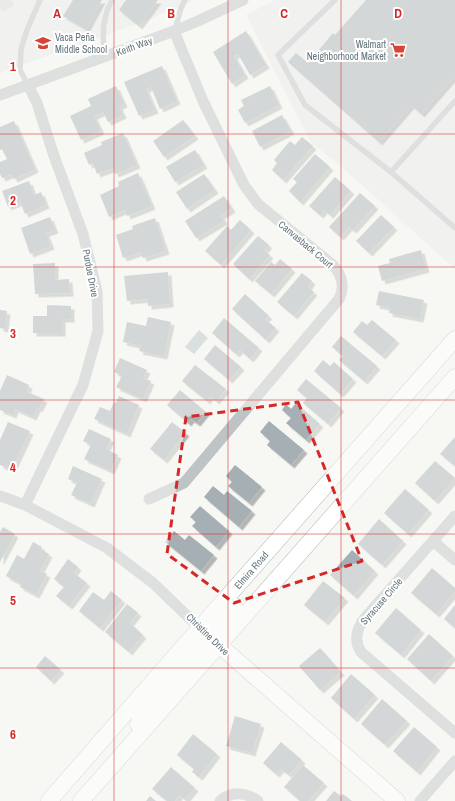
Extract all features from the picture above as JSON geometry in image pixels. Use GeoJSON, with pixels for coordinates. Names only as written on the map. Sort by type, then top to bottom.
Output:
{"type":"FeatureCollection","features":[{"type":"Feature","properties":{"kind":"main road","name":"Elmira Road"},"geometry":{"type":"LineString","coordinates":[[49,801],[455,339]]}},
{"type":"Feature","properties":{"kind":"main road"},"geometry":{"type":"LineString","coordinates":[[80,801],[455,377]]}},
{"type":"Feature","properties":{"kind":"main road"},"geometry":{"type":"LineString","coordinates":[[218,644],[216,639],[220,622],[265,568],[285,539],[296,519]]}},
{"type":"Feature","properties":{"kind":"main road"},"geometry":{"type":"LineString","coordinates":[[120,757],[143,714],[201,646],[203,640],[200,628]]}},
{"type":"Feature","properties":{"kind":"main road","name":"Christine Drive"},"geometry":{"type":"LineString","coordinates":[[218,644],[397,801]]}},
{"type":"Feature","properties":{"kind":"street","name":"Keith Way"},"geometry":{"type":"LineString","coordinates":[[0,95],[174,31],[243,0]]}},
{"type":"Feature","properties":{"kind":"street","name":"Canvasback Court"},"geometry":{"type":"LineString","coordinates":[[149,499],[184,483],[339,299],[343,288],[341,278],[336,269],[258,204],[244,185],[203,101],[174,31]]}},
{"type":"Feature","properties":{"kind":"street","name":"Purdue Drive"},"geometry":{"type":"LineString","coordinates":[[25,505],[83,385],[98,331],[97,291],[83,234],[54,156],[37,103],[28,85]]}},
{"type":"Feature","properties":{"kind":"street","name":"Christine Drive"},"geometry":{"type":"LineString","coordinates":[[0,496],[25,505],[107,548],[153,583],[218,644]]}},
{"type":"Feature","properties":{"kind":"street","name":"Syracuse Circle"},"geometry":{"type":"LineString","coordinates":[[455,516],[360,624],[356,639],[358,646],[364,654],[455,733]]}},
{"type":"Feature","properties":{"kind":"street"},"geometry":{"type":"LineString","coordinates":[[433,541],[455,560]]}},
{"type":"Feature","properties":{"kind":"street"},"geometry":{"type":"LineString","coordinates":[[420,801],[455,761]]}},
{"type":"Feature","properties":{"kind":"street"},"geometry":{"type":"LineString","coordinates":[[220,801],[228,796],[240,794],[247,795],[258,801]]}},
{"type":"Feature","properties":{"kind":"lane"},"geometry":{"type":"LineString","coordinates":[[28,85],[20,70],[21,49],[27,30],[40,0]]}},
{"type":"Feature","properties":{"kind":"lane"},"geometry":{"type":"LineString","coordinates":[[105,56],[102,40],[109,4],[112,0]]}},
{"type":"Feature","properties":{"kind":"lane"},"geometry":{"type":"LineString","coordinates":[[174,31],[185,0]]}},
{"type":"Feature","properties":{"kind":"lane"},"geometry":{"type":"LineString","coordinates":[[335,0],[278,55],[305,105],[391,172],[455,228]]}},
{"type":"Feature","properties":{"kind":"lane"},"geometry":{"type":"LineString","coordinates":[[391,172],[455,101]]}},
{"type":"Feature","properties":{"kind":"highlighted area"},"geometry":{"type":"Polygon","coordinates":[[[298,402],[362,561],[234,603],[167,554],[186,417],[298,402]]]}},
{"type":"Feature","properties":{"kind":"shaded area","name":"Vaca Peña Middle School"},"geometry":{"type":"Polygon","coordinates":[[[0,0],[195,0],[137,24],[0,73],[0,0]]]}},
{"type":"Feature","properties":{"kind":"shaded area"},"geometry":{"type":"Polygon","coordinates":[[[0,0],[11,0],[14,6],[3,12],[0,7],[0,0]]]}},
{"type":"Feature","properties":{"kind":"shaded area"},"geometry":{"type":"Polygon","coordinates":[[[275,0],[455,0],[455,269],[354,178],[310,141],[246,15],[275,0]]]}},
{"type":"Feature","properties":{"kind":"shaded area"},"geometry":{"type":"Polygon","coordinates":[[[199,330],[208,338],[194,354],[185,347],[199,330]]]}},
{"type":"Feature","properties":{"kind":"building"},"geometry":{"type":"Polygon","coordinates":[[[73,0],[102,0],[86,29],[63,16],[73,0]]]}},
{"type":"Feature","properties":{"kind":"building"},"geometry":{"type":"Polygon","coordinates":[[[126,0],[158,0],[139,26],[119,10],[126,0]]]}},
{"type":"Feature","properties":{"kind":"building"},"geometry":{"type":"Polygon","coordinates":[[[366,0],[455,0],[455,75],[421,114],[411,105],[379,142],[288,62],[296,53],[308,63],[333,33],[335,35],[366,0]]]}},
{"type":"Feature","properties":{"kind":"building"},"geometry":{"type":"Polygon","coordinates":[[[246,31],[266,65],[250,75],[238,54],[234,56],[245,75],[232,84],[213,52],[246,31]]]}},
{"type":"Feature","properties":{"kind":"building"},"geometry":{"type":"Polygon","coordinates":[[[162,66],[177,101],[160,109],[151,87],[146,89],[155,110],[139,116],[124,82],[162,66]]]}},
{"type":"Feature","properties":{"kind":"building"},"geometry":{"type":"Polygon","coordinates":[[[116,86],[124,104],[119,106],[123,115],[108,122],[103,112],[94,116],[101,131],[81,140],[70,116],[91,106],[88,99],[116,86]]]}},
{"type":"Feature","properties":{"kind":"building"},"geometry":{"type":"Polygon","coordinates":[[[270,86],[279,105],[245,123],[238,110],[244,106],[241,100],[270,86]]]}},
{"type":"Feature","properties":{"kind":"building"},"geometry":{"type":"Polygon","coordinates":[[[282,115],[291,131],[260,147],[252,131],[282,115]]]}},
{"type":"Feature","properties":{"kind":"building"},"geometry":{"type":"Polygon","coordinates":[[[183,120],[195,136],[164,157],[153,141],[183,120]]]}},
{"type":"Feature","properties":{"kind":"building"},"geometry":{"type":"Polygon","coordinates":[[[14,121],[35,169],[14,179],[12,174],[2,178],[0,174],[0,162],[7,159],[2,149],[0,150],[0,127],[14,121]]]}},
{"type":"Feature","properties":{"kind":"building"},"geometry":{"type":"Polygon","coordinates":[[[123,133],[137,165],[115,174],[113,168],[97,174],[93,163],[89,165],[84,153],[102,145],[101,142],[123,133]]]}},
{"type":"Feature","properties":{"kind":"building"},"geometry":{"type":"Polygon","coordinates":[[[302,137],[313,146],[283,180],[272,170],[277,163],[274,160],[290,141],[295,145],[302,137]]]}},
{"type":"Feature","properties":{"kind":"building"},"geometry":{"type":"Polygon","coordinates":[[[195,150],[204,165],[175,182],[166,167],[195,150]]]}},
{"type":"Feature","properties":{"kind":"building"},"geometry":{"type":"Polygon","coordinates":[[[315,154],[330,167],[300,202],[289,191],[297,182],[293,179],[315,154]]]}},
{"type":"Feature","properties":{"kind":"building"},"geometry":{"type":"Polygon","coordinates":[[[138,173],[152,206],[127,216],[125,210],[109,217],[100,195],[119,186],[118,182],[138,173]]]}},
{"type":"Feature","properties":{"kind":"building"},"geometry":{"type":"Polygon","coordinates":[[[204,174],[215,190],[187,209],[176,192],[204,174]]]}},
{"type":"Feature","properties":{"kind":"building"},"geometry":{"type":"Polygon","coordinates":[[[335,177],[351,191],[330,215],[324,210],[320,215],[309,206],[335,177]]]}},
{"type":"Feature","properties":{"kind":"building"},"geometry":{"type":"Polygon","coordinates":[[[29,181],[34,195],[41,192],[46,205],[25,214],[20,202],[8,207],[2,191],[29,181]]]}},
{"type":"Feature","properties":{"kind":"building"},"geometry":{"type":"Polygon","coordinates":[[[360,193],[375,206],[353,230],[349,227],[340,237],[329,227],[360,193]]]}},
{"type":"Feature","properties":{"kind":"building"},"geometry":{"type":"Polygon","coordinates":[[[224,196],[232,209],[221,216],[224,221],[196,238],[185,221],[224,196]]]}},
{"type":"Feature","properties":{"kind":"building"},"geometry":{"type":"Polygon","coordinates":[[[381,215],[394,227],[369,253],[356,241],[381,215]]]}},
{"type":"Feature","properties":{"kind":"building"},"geometry":{"type":"Polygon","coordinates":[[[50,217],[55,230],[46,233],[51,246],[30,254],[21,228],[50,217]]]}},
{"type":"Feature","properties":{"kind":"building"},"geometry":{"type":"Polygon","coordinates":[[[155,218],[166,251],[143,258],[141,252],[123,258],[116,235],[133,229],[132,226],[155,218]]]}},
{"type":"Feature","properties":{"kind":"building"},"geometry":{"type":"Polygon","coordinates":[[[240,220],[251,230],[221,265],[205,251],[227,226],[231,230],[240,220]]]}},
{"type":"Feature","properties":{"kind":"building"},"geometry":{"type":"Polygon","coordinates":[[[258,236],[269,245],[264,250],[270,255],[249,279],[233,264],[258,236]]]}},
{"type":"Feature","properties":{"kind":"building"},"geometry":{"type":"Polygon","coordinates":[[[421,250],[426,269],[382,281],[378,266],[390,263],[389,259],[421,250]]]}},
{"type":"Feature","properties":{"kind":"building"},"geometry":{"type":"Polygon","coordinates":[[[280,259],[292,269],[271,294],[255,281],[271,262],[275,265],[280,259]]]}},
{"type":"Feature","properties":{"kind":"building"},"geometry":{"type":"Polygon","coordinates":[[[55,263],[55,280],[69,279],[70,293],[35,294],[33,264],[55,263]]]}},
{"type":"Feature","properties":{"kind":"building"},"geometry":{"type":"Polygon","coordinates":[[[168,272],[170,304],[148,306],[148,299],[127,301],[124,276],[168,272]]]}},
{"type":"Feature","properties":{"kind":"building"},"geometry":{"type":"Polygon","coordinates":[[[302,273],[312,281],[308,287],[314,292],[294,316],[277,302],[302,273]]]}},
{"type":"Feature","properties":{"kind":"building"},"geometry":{"type":"Polygon","coordinates":[[[379,291],[424,300],[420,319],[389,313],[390,308],[376,305],[379,291]]]}},
{"type":"Feature","properties":{"kind":"building"},"geometry":{"type":"Polygon","coordinates":[[[245,294],[269,316],[265,319],[276,328],[266,340],[232,309],[245,294]]]}},
{"type":"Feature","properties":{"kind":"building"},"geometry":{"type":"Polygon","coordinates":[[[47,305],[71,306],[71,319],[62,319],[62,333],[33,333],[33,316],[47,316],[47,305]]]}},
{"type":"Feature","properties":{"kind":"building"},"geometry":{"type":"Polygon","coordinates":[[[0,310],[7,311],[5,329],[0,328],[0,310]]]}},
{"type":"Feature","properties":{"kind":"building"},"geometry":{"type":"Polygon","coordinates":[[[148,317],[171,322],[164,356],[139,351],[141,346],[123,342],[127,322],[146,326],[148,317]]]}},
{"type":"Feature","properties":{"kind":"building"},"geometry":{"type":"Polygon","coordinates":[[[224,318],[259,348],[250,359],[240,350],[236,354],[212,333],[224,318]]]}},
{"type":"Feature","properties":{"kind":"building"},"geometry":{"type":"Polygon","coordinates":[[[372,320],[396,340],[382,356],[353,332],[362,321],[367,325],[372,320]]]}},
{"type":"Feature","properties":{"kind":"building"},"geometry":{"type":"Polygon","coordinates":[[[341,336],[377,366],[364,381],[339,360],[343,356],[332,347],[341,336]]]}},
{"type":"Feature","properties":{"kind":"building"},"geometry":{"type":"Polygon","coordinates":[[[215,345],[241,367],[229,380],[204,359],[215,345]]]}},
{"type":"Feature","properties":{"kind":"building"},"geometry":{"type":"Polygon","coordinates":[[[120,358],[147,370],[143,378],[151,381],[143,399],[116,387],[122,376],[114,372],[120,358]]]}},
{"type":"Feature","properties":{"kind":"building"},"geometry":{"type":"Polygon","coordinates":[[[323,360],[330,366],[334,362],[353,379],[340,394],[314,371],[323,360]]]}},
{"type":"Feature","properties":{"kind":"building"},"geometry":{"type":"Polygon","coordinates":[[[195,365],[226,389],[216,401],[210,396],[207,401],[182,381],[195,365]]]}},
{"type":"Feature","properties":{"kind":"building"},"geometry":{"type":"Polygon","coordinates":[[[7,375],[29,385],[27,392],[44,399],[39,409],[37,408],[33,417],[15,409],[13,415],[0,410],[0,391],[7,375]]]}},
{"type":"Feature","properties":{"kind":"building"},"geometry":{"type":"Polygon","coordinates":[[[306,379],[341,408],[328,424],[303,403],[307,398],[297,390],[306,379]]]}},
{"type":"Feature","properties":{"kind":"building"},"geometry":{"type":"Polygon","coordinates":[[[180,390],[206,412],[197,423],[191,419],[188,423],[167,405],[180,390]]]}},
{"type":"Feature","properties":{"kind":"building"},"geometry":{"type":"Polygon","coordinates":[[[119,396],[139,405],[127,434],[94,419],[100,407],[110,411],[114,402],[116,403],[119,396]]]}},
{"type":"Feature","properties":{"kind":"building"},"geometry":{"type":"Polygon","coordinates":[[[296,403],[320,424],[306,440],[286,423],[291,418],[282,410],[286,404],[291,409],[296,403]]]}},
{"type":"Feature","properties":{"kind":"building"},"geometry":{"type":"Polygon","coordinates":[[[269,421],[304,450],[291,465],[267,445],[270,441],[260,432],[269,421]]]}},
{"type":"Feature","properties":{"kind":"building"},"geometry":{"type":"Polygon","coordinates":[[[8,422],[30,431],[12,470],[0,465],[0,440],[8,422]]]}},
{"type":"Feature","properties":{"kind":"building"},"geometry":{"type":"Polygon","coordinates":[[[172,422],[186,433],[164,460],[150,449],[172,422]]]}},
{"type":"Feature","properties":{"kind":"building"},"geometry":{"type":"Polygon","coordinates":[[[89,429],[111,439],[106,449],[118,455],[111,471],[84,459],[91,445],[83,441],[89,429]]]}},
{"type":"Feature","properties":{"kind":"building"},"geometry":{"type":"Polygon","coordinates":[[[455,437],[455,466],[440,454],[455,437]]]}},
{"type":"Feature","properties":{"kind":"building"},"geometry":{"type":"Polygon","coordinates":[[[435,461],[455,478],[435,501],[415,483],[435,461]]]}},
{"type":"Feature","properties":{"kind":"building"},"geometry":{"type":"Polygon","coordinates":[[[235,465],[262,487],[249,503],[228,486],[232,482],[226,476],[235,465]]]}},
{"type":"Feature","properties":{"kind":"building"},"geometry":{"type":"Polygon","coordinates":[[[73,466],[102,479],[91,504],[71,495],[77,483],[68,479],[73,466]]]}},
{"type":"Feature","properties":{"kind":"building"},"geometry":{"type":"Polygon","coordinates":[[[213,486],[224,495],[227,491],[252,511],[239,527],[204,497],[213,486]]]}},
{"type":"Feature","properties":{"kind":"building"},"geometry":{"type":"Polygon","coordinates":[[[405,489],[429,510],[408,534],[384,513],[405,489]]]}},
{"type":"Feature","properties":{"kind":"building"},"geometry":{"type":"Polygon","coordinates":[[[200,506],[229,531],[216,547],[192,526],[196,522],[190,517],[200,506]]]}},
{"type":"Feature","properties":{"kind":"building"},"geometry":{"type":"Polygon","coordinates":[[[379,519],[403,541],[382,565],[358,544],[379,519]]]}},
{"type":"Feature","properties":{"kind":"building"},"geometry":{"type":"Polygon","coordinates":[[[3,527],[15,534],[0,562],[0,532],[3,527]]]}},
{"type":"Feature","properties":{"kind":"building"},"geometry":{"type":"Polygon","coordinates":[[[174,531],[185,540],[189,535],[214,555],[201,571],[165,542],[174,531]]]}},
{"type":"Feature","properties":{"kind":"building"},"geometry":{"type":"Polygon","coordinates":[[[33,542],[42,547],[41,549],[49,554],[40,571],[47,574],[36,595],[20,587],[21,584],[6,576],[17,555],[24,559],[33,542]]]}},
{"type":"Feature","properties":{"kind":"building"},"geometry":{"type":"Polygon","coordinates":[[[352,550],[375,571],[354,596],[330,575],[352,550]]]}},
{"type":"Feature","properties":{"kind":"building"},"geometry":{"type":"Polygon","coordinates":[[[68,559],[78,567],[74,573],[87,583],[69,606],[56,596],[64,587],[54,579],[68,559]]]}},
{"type":"Feature","properties":{"kind":"building"},"geometry":{"type":"Polygon","coordinates":[[[432,568],[455,588],[455,592],[436,614],[411,593],[432,568]]]}},
{"type":"Feature","properties":{"kind":"building"},"geometry":{"type":"Polygon","coordinates":[[[323,581],[345,598],[325,622],[304,605],[323,581]]]}},
{"type":"Feature","properties":{"kind":"building"},"geometry":{"type":"Polygon","coordinates":[[[111,591],[122,600],[100,628],[79,611],[93,592],[104,600],[111,591]]]}},
{"type":"Feature","properties":{"kind":"building"},"geometry":{"type":"Polygon","coordinates":[[[127,604],[138,613],[130,623],[143,635],[129,652],[105,632],[127,604]]]}},
{"type":"Feature","properties":{"kind":"building"},"geometry":{"type":"Polygon","coordinates":[[[455,605],[455,628],[444,619],[455,605]]]}},
{"type":"Feature","properties":{"kind":"building"},"geometry":{"type":"Polygon","coordinates":[[[396,608],[421,630],[401,655],[375,633],[396,608]]]}},
{"type":"Feature","properties":{"kind":"building"},"geometry":{"type":"Polygon","coordinates":[[[429,634],[453,656],[431,681],[407,659],[429,634]]]}},
{"type":"Feature","properties":{"kind":"building"},"geometry":{"type":"Polygon","coordinates":[[[320,648],[341,672],[320,690],[299,666],[320,648]]]}},
{"type":"Feature","properties":{"kind":"building"},"geometry":{"type":"Polygon","coordinates":[[[45,656],[61,670],[51,681],[36,667],[45,656]]]}},
{"type":"Feature","properties":{"kind":"building"},"geometry":{"type":"Polygon","coordinates":[[[351,674],[375,695],[354,719],[331,698],[351,674]]]}},
{"type":"Feature","properties":{"kind":"building"},"geometry":{"type":"Polygon","coordinates":[[[382,699],[407,721],[385,745],[361,724],[382,699]]]}},
{"type":"Feature","properties":{"kind":"building"},"geometry":{"type":"Polygon","coordinates":[[[235,716],[261,724],[252,753],[226,746],[235,716]]]}},
{"type":"Feature","properties":{"kind":"building"},"geometry":{"type":"Polygon","coordinates":[[[414,727],[437,747],[417,772],[393,751],[414,727]]]}},
{"type":"Feature","properties":{"kind":"building"},"geometry":{"type":"Polygon","coordinates":[[[193,734],[217,754],[199,777],[192,772],[194,769],[177,755],[193,734]]]}},
{"type":"Feature","properties":{"kind":"building"},"geometry":{"type":"Polygon","coordinates":[[[281,742],[302,760],[289,775],[281,769],[276,774],[263,763],[281,742]]]}},
{"type":"Feature","properties":{"kind":"building"},"geometry":{"type":"Polygon","coordinates":[[[303,765],[324,783],[308,801],[300,801],[284,787],[303,765]]]}},
{"type":"Feature","properties":{"kind":"building"},"geometry":{"type":"Polygon","coordinates":[[[171,767],[195,788],[185,800],[180,795],[175,801],[167,801],[152,789],[171,767]]]}},
{"type":"Feature","properties":{"kind":"building"},"geometry":{"type":"Polygon","coordinates":[[[334,791],[341,796],[343,794],[352,801],[326,801],[334,791]]]}},
{"type":"Feature","properties":{"kind":"building"},"geometry":{"type":"Polygon","coordinates":[[[150,796],[156,801],[146,801],[150,796]]]}},
{"type":"Feature","properties":{"kind":"place","name":"Vaca Peña Middle School"},"geometry":{"type":"Point","coordinates":[43,43]}},
{"type":"Feature","properties":{"kind":"place","name":"Walmart Neighborhood Market"},"geometry":{"type":"Point","coordinates":[398,50]}}]}
